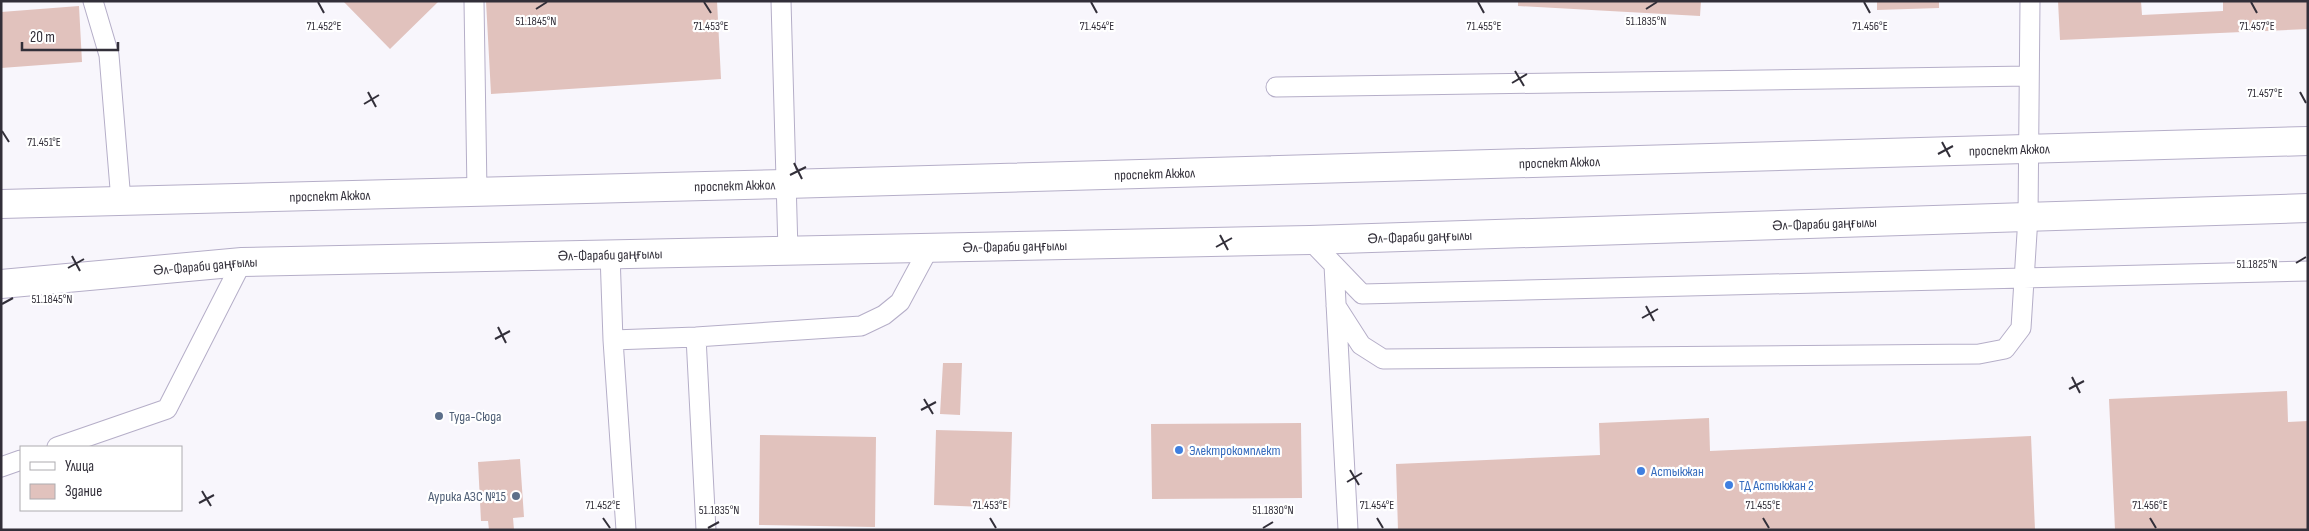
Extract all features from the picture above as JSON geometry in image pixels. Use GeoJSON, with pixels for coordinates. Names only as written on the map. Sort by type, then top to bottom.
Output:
{"type":"FeatureCollection","features":[{"type":"Feature","properties":{"kind":"main road","name":"проспект Акжол"},"geometry":{"type":"LineString","coordinates":[[1,204],[2308,141]]}},
{"type":"Feature","properties":{"kind":"main road"},"geometry":{"type":"LineString","coordinates":[[2028,217],[2308,208]]}},
{"type":"Feature","properties":{"kind":"main road","name":"Әл-Фараби даңғылы"},"geometry":{"type":"LineString","coordinates":[[1,284],[242,262],[1310,240],[2028,217]]}},
{"type":"Feature","properties":{"kind":"lane"},"geometry":{"type":"LineString","coordinates":[[93,1],[109,55],[121,201]]}},
{"type":"Feature","properties":{"kind":"lane"},"geometry":{"type":"LineString","coordinates":[[474,1],[477,192]]}},
{"type":"Feature","properties":{"kind":"lane"},"geometry":{"type":"LineString","coordinates":[[781,1],[788,251]]}},
{"type":"Feature","properties":{"kind":"lane"},"geometry":{"type":"LineString","coordinates":[[1336,306],[1360,345],[1383,358],[1979,354],[2005,349],[2021,328],[2028,217],[2030,1]]}},
{"type":"Feature","properties":{"kind":"lane"},"geometry":{"type":"LineString","coordinates":[[1276,87],[2029,76]]}},
{"type":"Feature","properties":{"kind":"lane"},"geometry":{"type":"LineString","coordinates":[[1310,240],[1362,294],[2308,271]]}},
{"type":"Feature","properties":{"kind":"lane"},"geometry":{"type":"LineString","coordinates":[[613,340],[696,337],[861,326],[884,315],[900,302],[929,248]]}},
{"type":"Feature","properties":{"kind":"lane"},"geometry":{"type":"LineString","coordinates":[[610,254],[613,340],[626,530]]}},
{"type":"Feature","properties":{"kind":"lane"},"geometry":{"type":"LineString","coordinates":[[60,446],[167,409],[242,262]]}},
{"type":"Feature","properties":{"kind":"lane"},"geometry":{"type":"LineString","coordinates":[[1334,265],[1348,530]]}},
{"type":"Feature","properties":{"kind":"lane"},"geometry":{"type":"LineString","coordinates":[[696,337],[706,530]]}},
{"type":"Feature","properties":{"kind":"lane"},"geometry":{"type":"LineString","coordinates":[[1,467],[20,460]]}},
{"type":"Feature","properties":{"kind":"building"},"geometry":{"type":"Polygon","coordinates":[[[343,1],[439,1],[390,49],[343,1]]]}},
{"type":"Feature","properties":{"kind":"building"},"geometry":{"type":"Polygon","coordinates":[[[486,1],[717,1],[721,79],[491,94],[486,1]]]}},
{"type":"Feature","properties":{"kind":"building"},"geometry":{"type":"Polygon","coordinates":[[[1518,1],[1701,1],[1700,16],[1518,6],[1518,1]]]}},
{"type":"Feature","properties":{"kind":"building"},"geometry":{"type":"Polygon","coordinates":[[[1877,1],[1939,1],[1939,8],[1877,10],[1877,1]]]}},
{"type":"Feature","properties":{"kind":"building"},"geometry":{"type":"Polygon","coordinates":[[[2058,1],[2141,1],[2142,15],[2223,11],[2223,1],[2308,1],[2308,29],[2060,40],[2058,1]]]}},
{"type":"Feature","properties":{"kind":"building"},"geometry":{"type":"Polygon","coordinates":[[[79,6],[82,62],[1,68],[1,12],[79,6]]]}},
{"type":"Feature","properties":{"kind":"building"},"geometry":{"type":"Polygon","coordinates":[[[943,363],[962,363],[960,415],[940,414],[943,363]]]}},
{"type":"Feature","properties":{"kind":"building"},"geometry":{"type":"Polygon","coordinates":[[[2287,391],[2288,422],[2308,421],[2308,530],[2115,530],[2109,399],[2287,391]]]}},
{"type":"Feature","properties":{"kind":"building"},"geometry":{"type":"Polygon","coordinates":[[[1709,418],[1710,451],[2031,436],[2035,530],[1398,530],[1396,464],[1600,455],[1599,423],[1709,418]]]}},
{"type":"Feature","properties":{"kind":"building"},"geometry":{"type":"Polygon","coordinates":[[[1301,423],[1302,498],[1152,499],[1151,424],[1301,423]]]}},
{"type":"Feature","properties":{"kind":"building"},"geometry":{"type":"Polygon","coordinates":[[[936,430],[1012,432],[1010,508],[934,505],[936,430]]]}},
{"type":"Feature","properties":{"kind":"building"},"geometry":{"type":"Polygon","coordinates":[[[760,435],[876,437],[875,527],[759,525],[760,435]]]}},
{"type":"Feature","properties":{"kind":"building"},"geometry":{"type":"Polygon","coordinates":[[[520,459],[524,517],[513,518],[514,530],[489,530],[488,521],[481,521],[478,462],[520,459]]]}},
{"type":"Feature","properties":{"kind":"place","name":"Туда-Сюда"},"geometry":{"type":"Point","coordinates":[439,416]}},
{"type":"Feature","properties":{"kind":"place","name":"Электрокомплект"},"geometry":{"type":"Point","coordinates":[1179,450]}},
{"type":"Feature","properties":{"kind":"place","name":"Астыкжан"},"geometry":{"type":"Point","coordinates":[1641,471]}},
{"type":"Feature","properties":{"kind":"place","name":"ТД Астыкжан 2"},"geometry":{"type":"Point","coordinates":[1729,485]}},
{"type":"Feature","properties":{"kind":"place","name":"Аурика АЗС №15"},"geometry":{"type":"Point","coordinates":[516,496]}}]}
